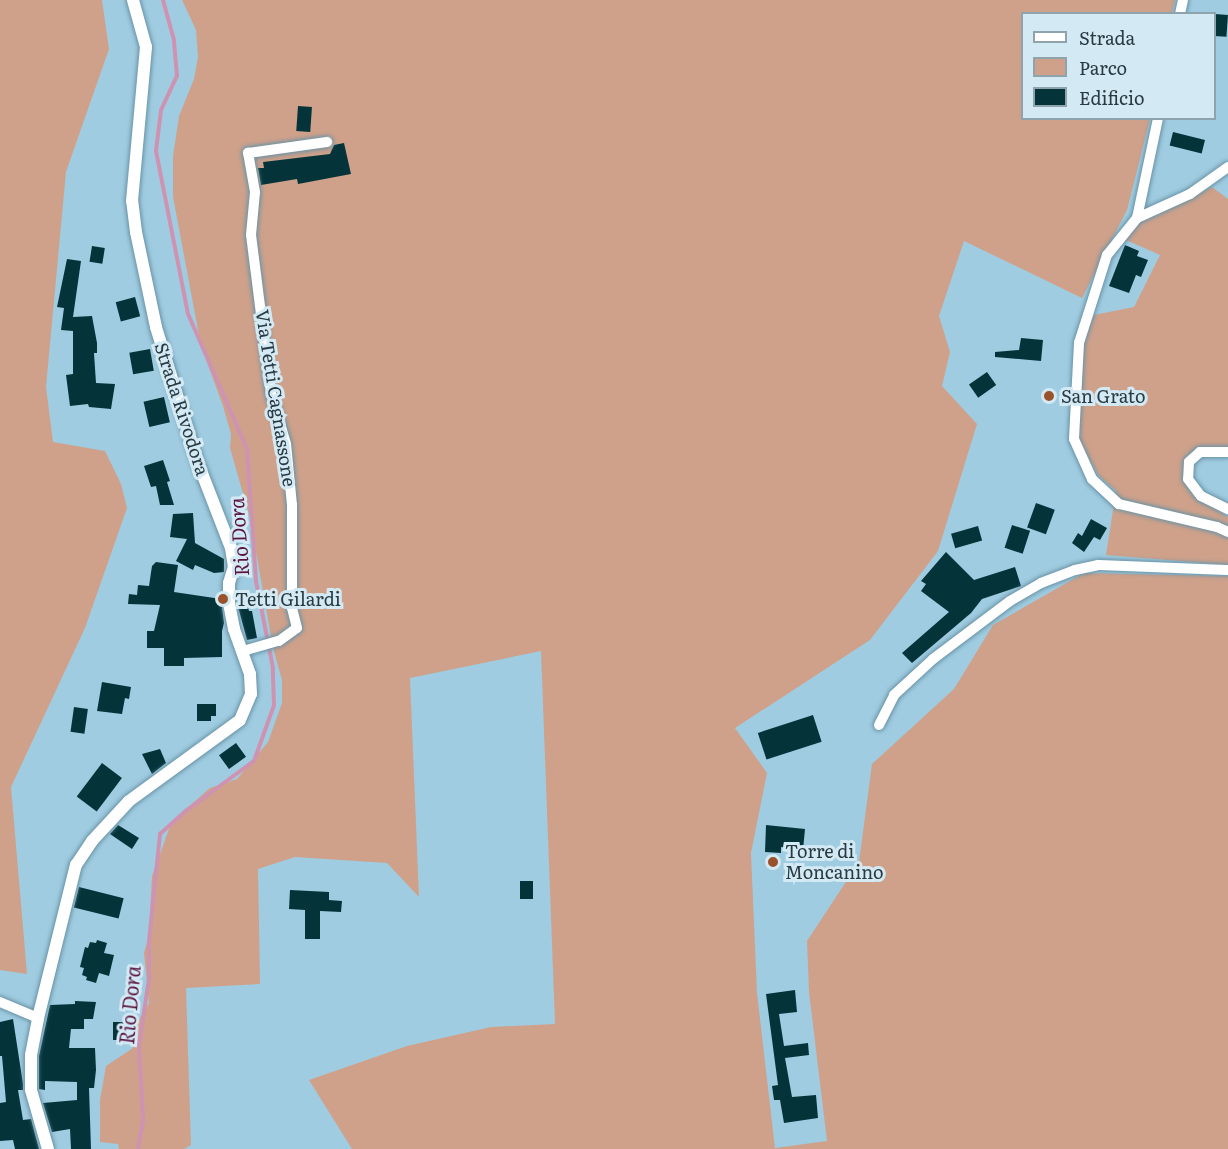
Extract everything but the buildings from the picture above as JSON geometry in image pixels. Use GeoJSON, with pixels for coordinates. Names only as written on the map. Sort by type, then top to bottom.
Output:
{"type":"FeatureCollection","features":[{"type":"Feature","properties":{"kind":"street","name":"Strada Rivodora"},"geometry":{"type":"LineString","coordinates":[[48,1149],[31,1090],[31,1055],[76,865],[98,833],[129,801],[240,720],[251,694],[249,650],[234,629],[230,604],[230,583],[234,567],[231,548],[198,463],[159,338],[136,232],[132,201],[146,47],[133,0]]}},
{"type":"Feature","properties":{"kind":"street"},"geometry":{"type":"LineString","coordinates":[[1137,218],[1158,120]]}},
{"type":"Feature","properties":{"kind":"street","name":"Via Tetti Cagnassone"},"geometry":{"type":"LineString","coordinates":[[249,650],[279,641],[297,628],[290,572],[292,505],[286,444],[271,393],[252,245],[255,192],[248,153],[327,142]]}},
{"type":"Feature","properties":{"kind":"street"},"geometry":{"type":"LineString","coordinates":[[1228,167],[1190,194],[1137,218],[1107,255],[1079,343],[1074,440],[1092,479],[1119,504],[1217,526],[1228,532]]}},
{"type":"Feature","properties":{"kind":"street"},"geometry":{"type":"LineString","coordinates":[[1228,452],[1200,452],[1189,462],[1188,479],[1202,496],[1228,509]]}},
{"type":"Feature","properties":{"kind":"street"},"geometry":{"type":"LineString","coordinates":[[879,725],[894,695],[933,659],[1010,601],[1041,583],[1075,570],[1098,565],[1228,570]]}},
{"type":"Feature","properties":{"kind":"street"},"geometry":{"type":"LineString","coordinates":[[0,1002],[38,1018]]}},
{"type":"Feature","properties":{"kind":"green space"},"geometry":{"type":"Polygon","coordinates":[[[0,0],[102,0],[109,49],[66,172],[46,387],[53,442],[105,451],[121,484],[127,508],[85,628],[11,787],[27,974],[0,970],[0,0]]]}},
{"type":"Feature","properties":{"kind":"green space"},"geometry":{"type":"Polygon","coordinates":[[[182,0],[1175,0],[1172,12],[1021,12],[1021,120],[1150,120],[1127,210],[1082,298],[964,241],[939,316],[950,352],[942,386],[977,424],[938,551],[870,640],[735,728],[767,773],[751,853],[757,993],[775,1148],[827,1141],[809,992],[807,941],[859,862],[872,764],[954,689],[993,625],[1084,573],[1228,576],[1228,1149],[352,1149],[309,1080],[407,1046],[491,1027],[555,1024],[541,651],[410,678],[419,897],[387,863],[295,857],[258,869],[260,984],[186,988],[191,1145],[184,1149],[119,1149],[118,1144],[100,1142],[100,1100],[106,1066],[133,1048],[135,1026],[149,1003],[144,953],[149,935],[152,876],[169,829],[180,814],[210,788],[237,779],[268,742],[282,703],[282,680],[273,648],[250,518],[230,448],[231,434],[201,346],[173,197],[173,156],[179,116],[194,79],[198,57],[196,30],[182,0]]]}},
{"type":"Feature","properties":{"kind":"green space"},"geometry":{"type":"Polygon","coordinates":[[[1212,187],[1228,199],[1228,447],[1197,448],[1186,459],[1198,498],[1228,517],[1228,565],[1106,555],[1116,491],[1098,475],[1079,440],[1083,344],[1094,315],[1134,307],[1160,255],[1126,240],[1140,222],[1212,187]]]}},
{"type":"Feature","properties":{"kind":"waterway","name":"Rio Dora"},"geometry":{"type":"LineString","coordinates":[[138,1149],[143,1120],[139,1046],[149,978],[149,941],[160,834],[187,810],[254,761],[274,705],[273,668],[256,581],[247,449],[188,314],[156,151],[161,110],[177,76],[174,40],[163,0]]}},
{"type":"Feature","properties":{"kind":"place","name":"San Grato"},"geometry":{"type":"Point","coordinates":[1049,396]}},
{"type":"Feature","properties":{"kind":"place","name":"Tetti Gilardi"},"geometry":{"type":"Point","coordinates":[223,599]}},
{"type":"Feature","properties":{"kind":"place","name":"Torre di Moncanino"},"geometry":{"type":"Point","coordinates":[773,862]}}]}
